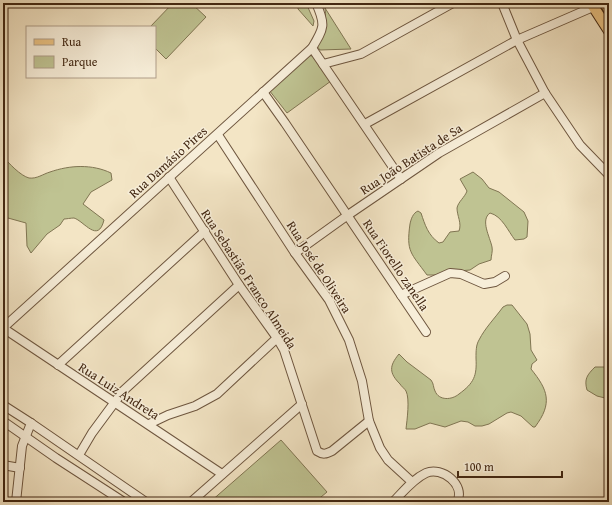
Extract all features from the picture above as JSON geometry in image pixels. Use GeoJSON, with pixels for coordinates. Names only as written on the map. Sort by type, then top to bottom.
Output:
{"type":"FeatureCollection","features":[{"type":"Feature","properties":{"kind":"main road"},"geometry":{"type":"LineString","coordinates":[[604,3],[609,10]]}},
{"type":"Feature","properties":{"kind":"main road"},"geometry":{"type":"LineString","coordinates":[[592,5],[609,32]]}},
{"type":"Feature","properties":{"kind":"street"},"geometry":{"type":"LineString","coordinates":[[323,64],[361,54],[453,3]]}},
{"type":"Feature","properties":{"kind":"street"},"geometry":{"type":"LineString","coordinates":[[502,3],[517,40],[545,93],[580,145],[609,175]]}},
{"type":"Feature","properties":{"kind":"street","name":"Rua Damásio Pires"},"geometry":{"type":"LineString","coordinates":[[3,328],[312,48],[324,26],[319,4]]}},
{"type":"Feature","properties":{"kind":"street"},"geometry":{"type":"LineString","coordinates":[[365,124],[517,40],[592,5]]}},
{"type":"Feature","properties":{"kind":"street"},"geometry":{"type":"LineString","coordinates":[[312,48],[401,179]]}},
{"type":"Feature","properties":{"kind":"street","name":"Rua Fiorello zanella"},"geometry":{"type":"LineString","coordinates":[[263,92],[348,215],[426,332]]}},
{"type":"Feature","properties":{"kind":"street","name":"Rua João Batista de Sa"},"geometry":{"type":"LineString","coordinates":[[295,253],[439,153],[545,93]]}},
{"type":"Feature","properties":{"kind":"street","name":"Rua José de Oliveira"},"geometry":{"type":"LineString","coordinates":[[218,134],[295,253],[328,300],[349,340],[362,381],[369,421],[380,448],[388,460],[412,482]]}},
{"type":"Feature","properties":{"kind":"street","name":"Rua Sebastião Franco Almeida"},"geometry":{"type":"LineString","coordinates":[[168,177],[205,231],[239,285],[277,338],[289,363],[317,451],[321,454],[326,454],[332,451],[369,421]]}},
{"type":"Feature","properties":{"kind":"street"},"geometry":{"type":"LineString","coordinates":[[58,365],[205,231]]}},
{"type":"Feature","properties":{"kind":"street"},"geometry":{"type":"LineString","coordinates":[[401,295],[450,272],[458,273],[484,284],[495,282],[505,276]]}},
{"type":"Feature","properties":{"kind":"street"},"geometry":{"type":"LineString","coordinates":[[79,455],[92,433],[114,402],[131,383],[239,285]]}},
{"type":"Feature","properties":{"kind":"street","name":"Rua Luiz Andreta"},"geometry":{"type":"LineString","coordinates":[[3,328],[222,474]]}},
{"type":"Feature","properties":{"kind":"street"},"geometry":{"type":"LineString","coordinates":[[149,424],[168,415],[195,406],[217,394],[277,338]]}},
{"type":"Feature","properties":{"kind":"street"},"geometry":{"type":"LineString","coordinates":[[191,502],[302,404]]}},
{"type":"Feature","properties":{"kind":"street"},"geometry":{"type":"LineString","coordinates":[[3,405],[79,455],[146,502]]}},
{"type":"Feature","properties":{"kind":"street"},"geometry":{"type":"LineString","coordinates":[[3,421],[121,501],[125,487]]}},
{"type":"Feature","properties":{"kind":"street"},"geometry":{"type":"LineString","coordinates":[[16,502],[22,446],[31,423]]}},
{"type":"Feature","properties":{"kind":"street"},"geometry":{"type":"LineString","coordinates":[[3,465],[20,468]]}},
{"type":"Feature","properties":{"kind":"street"},"geometry":{"type":"LineString","coordinates":[[393,502],[412,482],[427,472],[435,472],[446,476],[455,482],[458,490],[457,502]]}},
{"type":"Feature","properties":{"kind":"green space"},"geometry":{"type":"Polygon","coordinates":[[[173,3],[191,3],[206,17],[166,59],[156,49],[156,26],[151,26],[173,3]]]}},
{"type":"Feature","properties":{"kind":"green space"},"geometry":{"type":"Polygon","coordinates":[[[298,3],[306,3],[314,21],[313,26],[298,9],[298,3]]]}},
{"type":"Feature","properties":{"kind":"green space"},"geometry":{"type":"Polygon","coordinates":[[[325,8],[351,49],[320,50],[316,45],[324,27],[325,8]]]}},
{"type":"Feature","properties":{"kind":"green space"},"geometry":{"type":"Polygon","coordinates":[[[305,55],[313,56],[331,81],[287,113],[269,90],[305,55]]]}},
{"type":"Feature","properties":{"kind":"green space"},"geometry":{"type":"Polygon","coordinates":[[[3,156],[22,175],[29,178],[35,178],[65,168],[81,166],[96,168],[111,173],[112,180],[91,192],[83,204],[104,220],[101,227],[95,231],[74,218],[64,219],[60,225],[47,234],[31,253],[27,246],[26,223],[8,218],[3,214],[3,156]]]}},
{"type":"Feature","properties":{"kind":"green space"},"geometry":{"type":"Polygon","coordinates":[[[473,172],[482,179],[489,188],[499,192],[524,212],[528,221],[527,237],[524,239],[515,240],[501,220],[490,213],[486,220],[486,229],[492,249],[491,260],[479,264],[470,270],[444,275],[427,275],[414,257],[409,247],[409,233],[412,218],[416,212],[418,211],[421,213],[430,233],[439,243],[443,242],[450,232],[459,231],[460,225],[457,208],[467,191],[460,179],[473,172]]]}},
{"type":"Feature","properties":{"kind":"green space"},"geometry":{"type":"Polygon","coordinates":[[[512,305],[527,324],[530,334],[531,350],[537,360],[532,364],[531,369],[541,384],[546,397],[544,411],[535,427],[533,427],[521,416],[511,412],[489,424],[482,426],[475,426],[468,422],[461,421],[445,427],[430,423],[415,429],[406,429],[408,410],[407,395],[392,373],[393,362],[399,354],[431,380],[439,397],[449,398],[456,396],[474,379],[477,346],[481,336],[503,307],[512,305]]]}},
{"type":"Feature","properties":{"kind":"green space"},"geometry":{"type":"Polygon","coordinates":[[[595,367],[609,367],[609,399],[597,396],[587,390],[587,377],[595,367]]]}},
{"type":"Feature","properties":{"kind":"green space"},"geometry":{"type":"Polygon","coordinates":[[[281,440],[327,492],[315,502],[210,502],[281,440]]]}}]}
